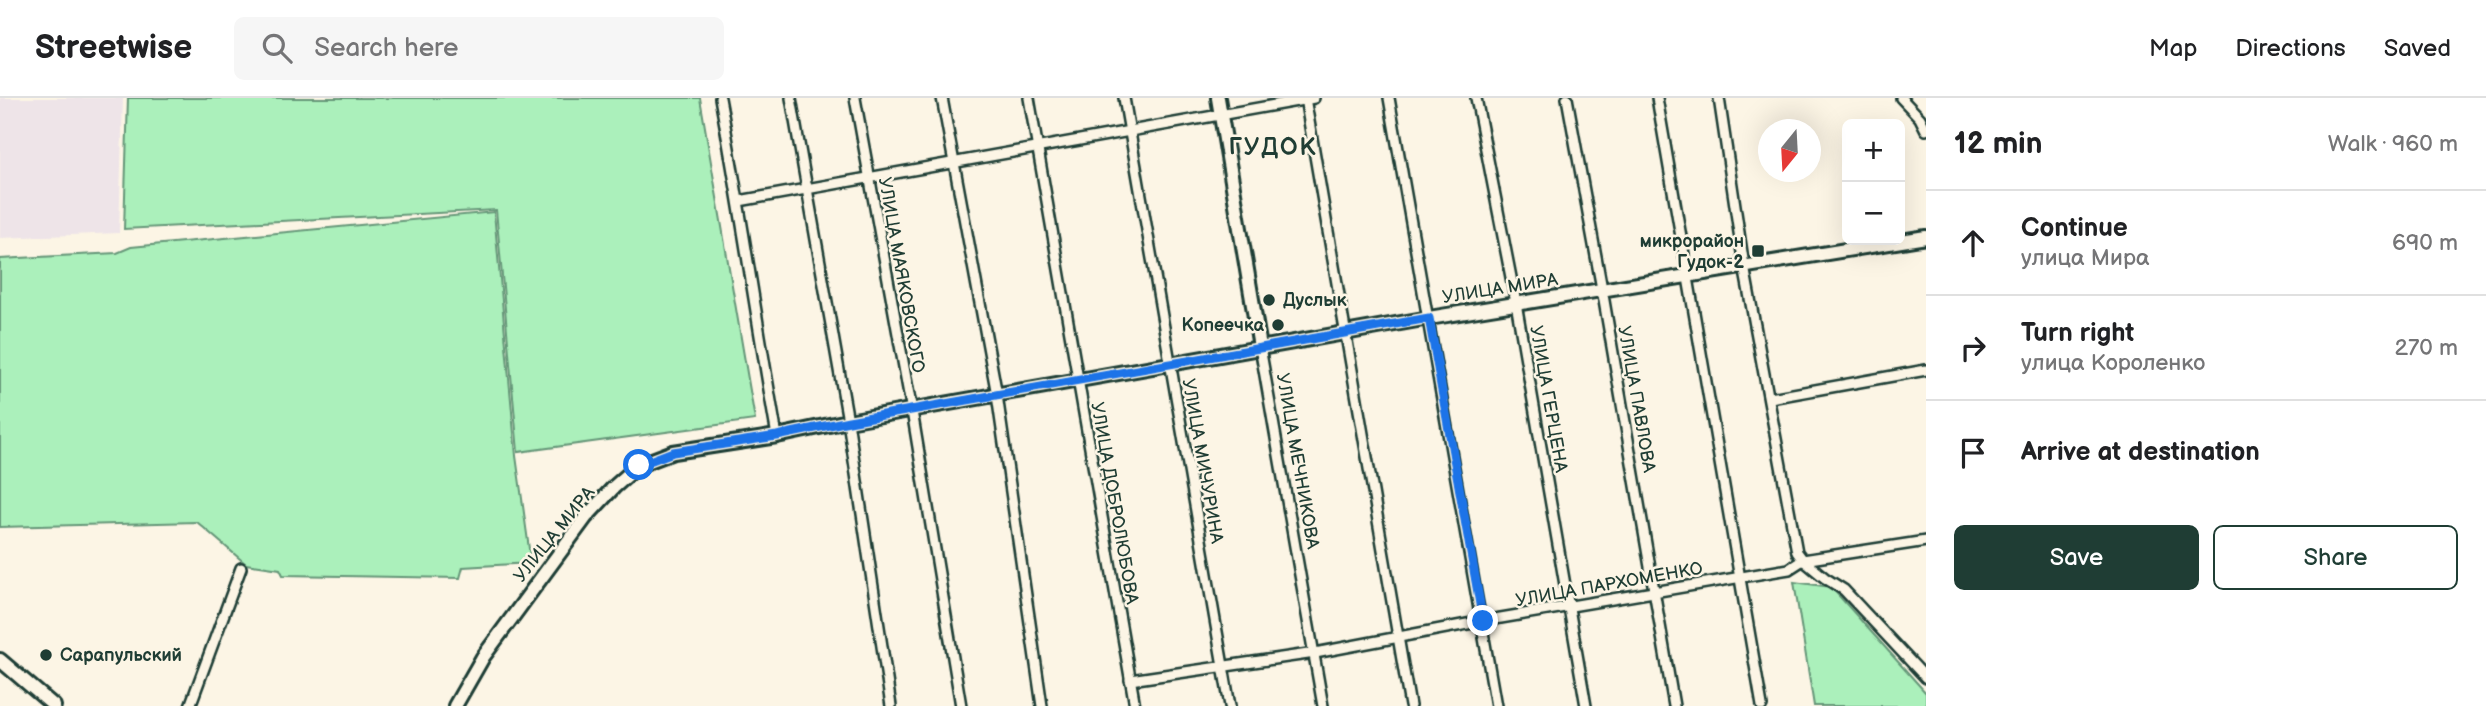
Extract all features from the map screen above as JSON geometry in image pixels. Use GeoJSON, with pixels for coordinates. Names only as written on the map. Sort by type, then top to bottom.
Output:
{"type":"FeatureCollection","features":[{"type":"Feature","properties":{"kind":"main road","name":"УЛИЦА МЕЧНИКОВА"},"geometry":{"type":"LineString","coordinates":[[1218,98],[1260,347]]}},
{"type":"Feature","properties":{"kind":"main road","name":"УЛИЦА МИРА"},"geometry":{"type":"LineString","coordinates":[[455,706],[483,657],[570,538],[614,487],[639,465],[673,452],[777,436],[1346,332],[1926,237]]}},
{"type":"Feature","properties":{"kind":"main road"},"geometry":{"type":"LineString","coordinates":[[0,660],[54,706]]}},
{"type":"Feature","properties":{"kind":"street"},"geometry":{"type":"LineString","coordinates":[[720,98],[777,436]]}},
{"type":"Feature","properties":{"kind":"street"},"geometry":{"type":"LineString","coordinates":[[791,98],[849,421],[891,706]]}},
{"type":"Feature","properties":{"kind":"street","name":"УЛИЦА МАЯКОВСКОГО"},"geometry":{"type":"LineString","coordinates":[[855,98],[912,411],[961,706]]}},
{"type":"Feature","properties":{"kind":"street"},"geometry":{"type":"LineString","coordinates":[[942,98],[997,395],[1042,706]]}},
{"type":"Feature","properties":{"kind":"street","name":"УЛИЦА ДОБРОЛЮБОВА"},"geometry":{"type":"LineString","coordinates":[[1029,98],[1135,706]]}},
{"type":"Feature","properties":{"kind":"street","name":"УЛИЦА МИЧУРИНА"},"geometry":{"type":"LineString","coordinates":[[1124,98],[1230,706]]}},
{"type":"Feature","properties":{"kind":"street"},"geometry":{"type":"LineString","coordinates":[[1389,98],[1496,706]]}},
{"type":"Feature","properties":{"kind":"street","name":"УЛИЦА ГЕРЦЕНА"},"geometry":{"type":"LineString","coordinates":[[1476,98],[1516,303],[1571,607],[1586,706]]}},
{"type":"Feature","properties":{"kind":"street","name":"УЛИЦА ПАВЛОВА"},"geometry":{"type":"LineString","coordinates":[[1567,98],[1674,706]]}},
{"type":"Feature","properties":{"kind":"street"},"geometry":{"type":"LineString","coordinates":[[1657,98],[1762,706]]}},
{"type":"Feature","properties":{"kind":"street"},"geometry":{"type":"LineString","coordinates":[[1719,98],[1744,266],[1797,552],[1803,560],[1844,590],[1922,669],[1926,678]]}},
{"type":"Feature","properties":{"kind":"street"},"geometry":{"type":"LineString","coordinates":[[1901,98],[1920,117],[1926,130]]}},
{"type":"Feature","properties":{"kind":"street"},"geometry":{"type":"LineString","coordinates":[[739,201],[1308,99],[1410,706]]}},
{"type":"Feature","properties":{"kind":"street","name":"УЛИЦА МЕЧНИКОВА"},"geometry":{"type":"LineString","coordinates":[[1260,347],[1323,706]]}},
{"type":"Feature","properties":{"kind":"street"},"geometry":{"type":"LineString","coordinates":[[1770,398],[1926,370]]}},
{"type":"Feature","properties":{"kind":"street","name":"УЛИЦА ПАРХОМЕНКО"},"geometry":{"type":"LineString","coordinates":[[1130,680],[1315,653],[1483,621],[1789,569],[1803,560],[1926,541]]}},
{"type":"Feature","properties":{"kind":"street"},"geometry":{"type":"LineString","coordinates":[[190,706],[241,568]]}},
{"type":"Feature","properties":{"kind":"shaded area"},"geometry":{"type":"Polygon","coordinates":[[[0,98],[123,98],[119,233],[0,238],[0,98]]]}},
{"type":"Feature","properties":{"kind":"green space"},"geometry":{"type":"Polygon","coordinates":[[[128,98],[700,98],[755,420],[518,452],[496,210],[124,229],[128,98]]]}},
{"type":"Feature","properties":{"kind":"green space"},"geometry":{"type":"Polygon","coordinates":[[[494,212],[516,456],[531,563],[463,567],[460,578],[283,575],[280,569],[246,564],[197,522],[0,527],[0,259],[117,253],[131,247],[494,212]]]}},
{"type":"Feature","properties":{"kind":"green space"},"geometry":{"type":"Polygon","coordinates":[[[1794,582],[1831,587],[1926,693],[1926,706],[1814,706],[1794,582]]]}},
{"type":"Feature","properties":{"kind":"place","name":"микрорайон Гудок-2"},"geometry":{"type":"Point","coordinates":[1758,251]}},
{"type":"Feature","properties":{"kind":"place","name":"Дуслык"},"geometry":{"type":"Point","coordinates":[1269,300]}},
{"type":"Feature","properties":{"kind":"place","name":"Копеечка"},"geometry":{"type":"Point","coordinates":[1278,325]}},
{"type":"Feature","properties":{"kind":"place","name":"Сарапульский"},"geometry":{"type":"Point","coordinates":[46,655]}},
{"type":"Feature","properties":{"kind":"district","name":"ГУДОК"},"geometry":{"type":"Point","coordinates":[1273,147]}},
{"type":"Feature","properties":{"kind":"route"},"geometry":{"type":"LineString","coordinates":[[639,465],[673,452],[777,436],[1429,318],[1483,621]]}}]}
